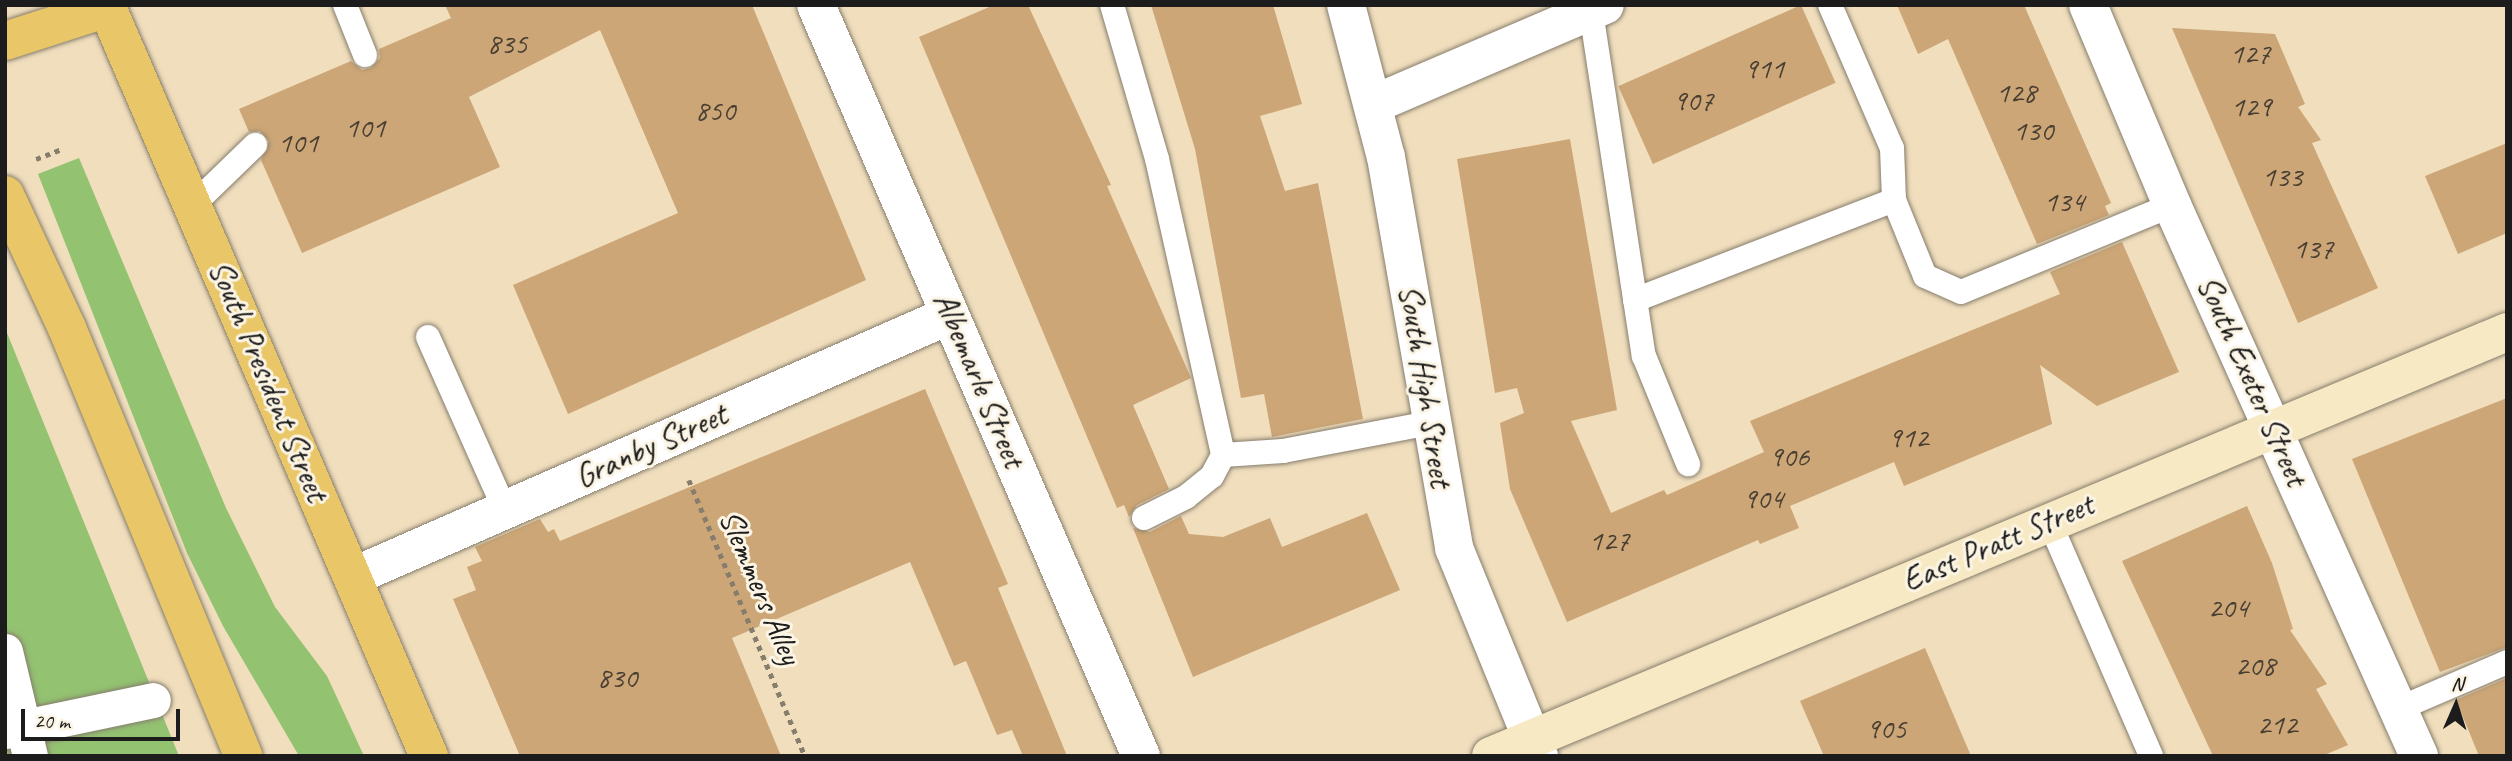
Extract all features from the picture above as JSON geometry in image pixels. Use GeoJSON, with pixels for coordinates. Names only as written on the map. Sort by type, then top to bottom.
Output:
{"type":"FeatureCollection","features":[{"type":"Feature","properties":{"kind":"main road"},"geometry":{"type":"LineString","coordinates":[[5,41],[110,6]]}},
{"type":"Feature","properties":{"kind":"main road","name":"South President Street"},"geometry":{"type":"LineString","coordinates":[[110,6],[192,206],[429,756]]}},
{"type":"Feature","properties":{"kind":"main road"},"geometry":{"type":"LineString","coordinates":[[5,195],[68,328],[243,756]]}},
{"type":"Feature","properties":{"kind":"main road","name":"East Pratt Street"},"geometry":{"type":"LineString","coordinates":[[1491,756],[1535,746],[2049,521],[2507,332]]}},
{"type":"Feature","properties":{"kind":"street","name":"Albemarle Street"},"geometry":{"type":"LineString","coordinates":[[816,5],[1140,756]]}},
{"type":"Feature","properties":{"kind":"street","name":"South High Street"},"geometry":{"type":"LineString","coordinates":[[1346,5],[1374,104],[1404,250],[1430,423],[1454,548],[1535,746]]}},
{"type":"Feature","properties":{"kind":"street","name":"South Exeter Street"},"geometry":{"type":"LineString","coordinates":[[2088,5],[2172,205],[2274,427],[2419,756]]}},
{"type":"Feature","properties":{"kind":"street"},"geometry":{"type":"LineString","coordinates":[[1374,104],[1596,7]]}},
{"type":"Feature","properties":{"kind":"street","name":"Granby Street"},"geometry":{"type":"LineString","coordinates":[[352,578],[950,315]]}},
{"type":"Feature","properties":{"kind":"street"},"geometry":{"type":"LineString","coordinates":[[5,651],[19,738],[153,700]]}},
{"type":"Feature","properties":{"kind":"lane"},"geometry":{"type":"LineString","coordinates":[[345,5],[365,55]]}},
{"type":"Feature","properties":{"kind":"lane"},"geometry":{"type":"LineString","coordinates":[[1112,5],[1157,159],[1223,455],[1212,476],[1195,490],[1144,518]]}},
{"type":"Feature","properties":{"kind":"lane"},"geometry":{"type":"LineString","coordinates":[[1830,5],[1892,148],[1894,200],[1925,276],[1961,292],[2172,205]]}},
{"type":"Feature","properties":{"kind":"lane"},"geometry":{"type":"LineString","coordinates":[[1596,7],[1644,356],[1688,464]]}},
{"type":"Feature","properties":{"kind":"lane"},"geometry":{"type":"LineString","coordinates":[[192,206],[255,145]]}},
{"type":"Feature","properties":{"kind":"lane"},"geometry":{"type":"LineString","coordinates":[[1635,300],[1894,200]]}},
{"type":"Feature","properties":{"kind":"lane"},"geometry":{"type":"LineString","coordinates":[[428,337],[505,510]]}},
{"type":"Feature","properties":{"kind":"lane"},"geometry":{"type":"LineString","coordinates":[[1223,455],[1283,451],[1430,423]]}},
{"type":"Feature","properties":{"kind":"lane"},"geometry":{"type":"LineString","coordinates":[[2049,521],[2151,756]]}},
{"type":"Feature","properties":{"kind":"lane"},"geometry":{"type":"LineString","coordinates":[[2398,709],[2507,662]]}},
{"type":"Feature","properties":{"kind":"path"},"geometry":{"type":"LineString","coordinates":[[36,159],[62,149]]}},
{"type":"Feature","properties":{"kind":"path","name":"Slemmers Alley"},"geometry":{"type":"LineString","coordinates":[[673,437],[805,756]]}},
{"type":"Feature","properties":{"kind":"green space"},"geometry":{"type":"Polygon","coordinates":[[[79,158],[226,508],[275,607],[327,676],[364,756],[299,756],[223,626],[187,553],[38,174],[79,158]]]}},
{"type":"Feature","properties":{"kind":"green space"},"geometry":{"type":"Polygon","coordinates":[[[5,328],[179,756],[5,756],[5,328]]]}},
{"type":"Feature","properties":{"kind":"building"},"geometry":{"type":"Polygon","coordinates":[[[445,5],[752,5],[866,280],[568,414],[513,285],[678,213],[600,30],[469,97],[500,167],[302,253],[261,160],[269,141],[260,131],[249,132],[239,109],[351,61],[362,70],[371,68],[380,58],[379,49],[451,18],[445,5]]]}},
{"type":"Feature","properties":{"kind":"building"},"geometry":{"type":"Polygon","coordinates":[[[994,5],[1028,5],[1111,185],[1107,186],[1191,378],[1133,405],[1169,489],[1137,505],[1129,517],[1124,505],[1117,508],[919,37],[994,5]]]}},
{"type":"Feature","properties":{"kind":"building"},"geometry":{"type":"Polygon","coordinates":[[[1151,5],[1273,5],[1302,104],[1260,116],[1285,191],[1318,183],[1363,419],[1272,437],[1264,394],[1241,398],[1195,149],[1151,5]]]}},
{"type":"Feature","properties":{"kind":"building"},"geometry":{"type":"Polygon","coordinates":[[[1801,5],[1836,83],[1653,164],[1618,86],[1801,5]]]}},
{"type":"Feature","properties":{"kind":"building"},"geometry":{"type":"Polygon","coordinates":[[[1897,5],[2024,5],[2111,203],[2105,206],[2109,215],[2037,244],[1948,39],[1918,54],[1897,5]]]}},
{"type":"Feature","properties":{"kind":"building"},"geometry":{"type":"Polygon","coordinates":[[[2172,28],[2275,34],[2305,104],[2298,107],[2321,140],[2312,143],[2378,288],[2298,323],[2172,28]]]}},
{"type":"Feature","properties":{"kind":"building"},"geometry":{"type":"Polygon","coordinates":[[[1570,139],[1617,410],[1571,421],[1611,513],[1664,490],[1667,495],[1764,452],[1750,421],[2060,294],[2050,272],[2122,242],[2179,372],[2097,406],[2040,365],[2052,424],[1904,486],[1894,462],[1790,506],[1799,528],[1760,544],[1758,540],[1567,622],[1510,489],[1500,423],[1524,413],[1517,388],[1495,393],[1457,159],[1570,139]]]}},
{"type":"Feature","properties":{"kind":"building"},"geometry":{"type":"Polygon","coordinates":[[[2507,143],[2507,233],[2458,254],[2425,176],[2507,143]]]}},
{"type":"Feature","properties":{"kind":"building"},"geometry":{"type":"Polygon","coordinates":[[[925,389],[1008,584],[998,588],[1067,756],[1023,756],[1012,730],[997,735],[966,661],[954,666],[910,562],[732,638],[781,756],[520,756],[453,599],[476,590],[467,567],[482,561],[475,547],[540,519],[548,532],[554,529],[560,541],[925,389]]]}},
{"type":"Feature","properties":{"kind":"building"},"geometry":{"type":"Polygon","coordinates":[[[2507,398],[2507,647],[2440,672],[2352,459],[2507,398]]]}},
{"type":"Feature","properties":{"kind":"building"},"geometry":{"type":"Polygon","coordinates":[[[2247,506],[2272,563],[2293,629],[2290,630],[2327,684],[2316,689],[2348,745],[2322,756],[2213,756],[2122,561],[2247,506]]]}},
{"type":"Feature","properties":{"kind":"building"},"geometry":{"type":"Polygon","coordinates":[[[1367,513],[1400,590],[1193,677],[1133,528],[1150,532],[1181,516],[1189,534],[1223,537],[1270,518],[1282,547],[1367,513]]]}},
{"type":"Feature","properties":{"kind":"building"},"geometry":{"type":"Polygon","coordinates":[[[1925,648],[1971,756],[1824,756],[1800,701],[1925,648]]]}},
{"type":"Feature","properties":{"kind":"building"},"geometry":{"type":"Polygon","coordinates":[[[2507,678],[2507,756],[2479,756],[2456,700],[2507,678]]]}}]}
